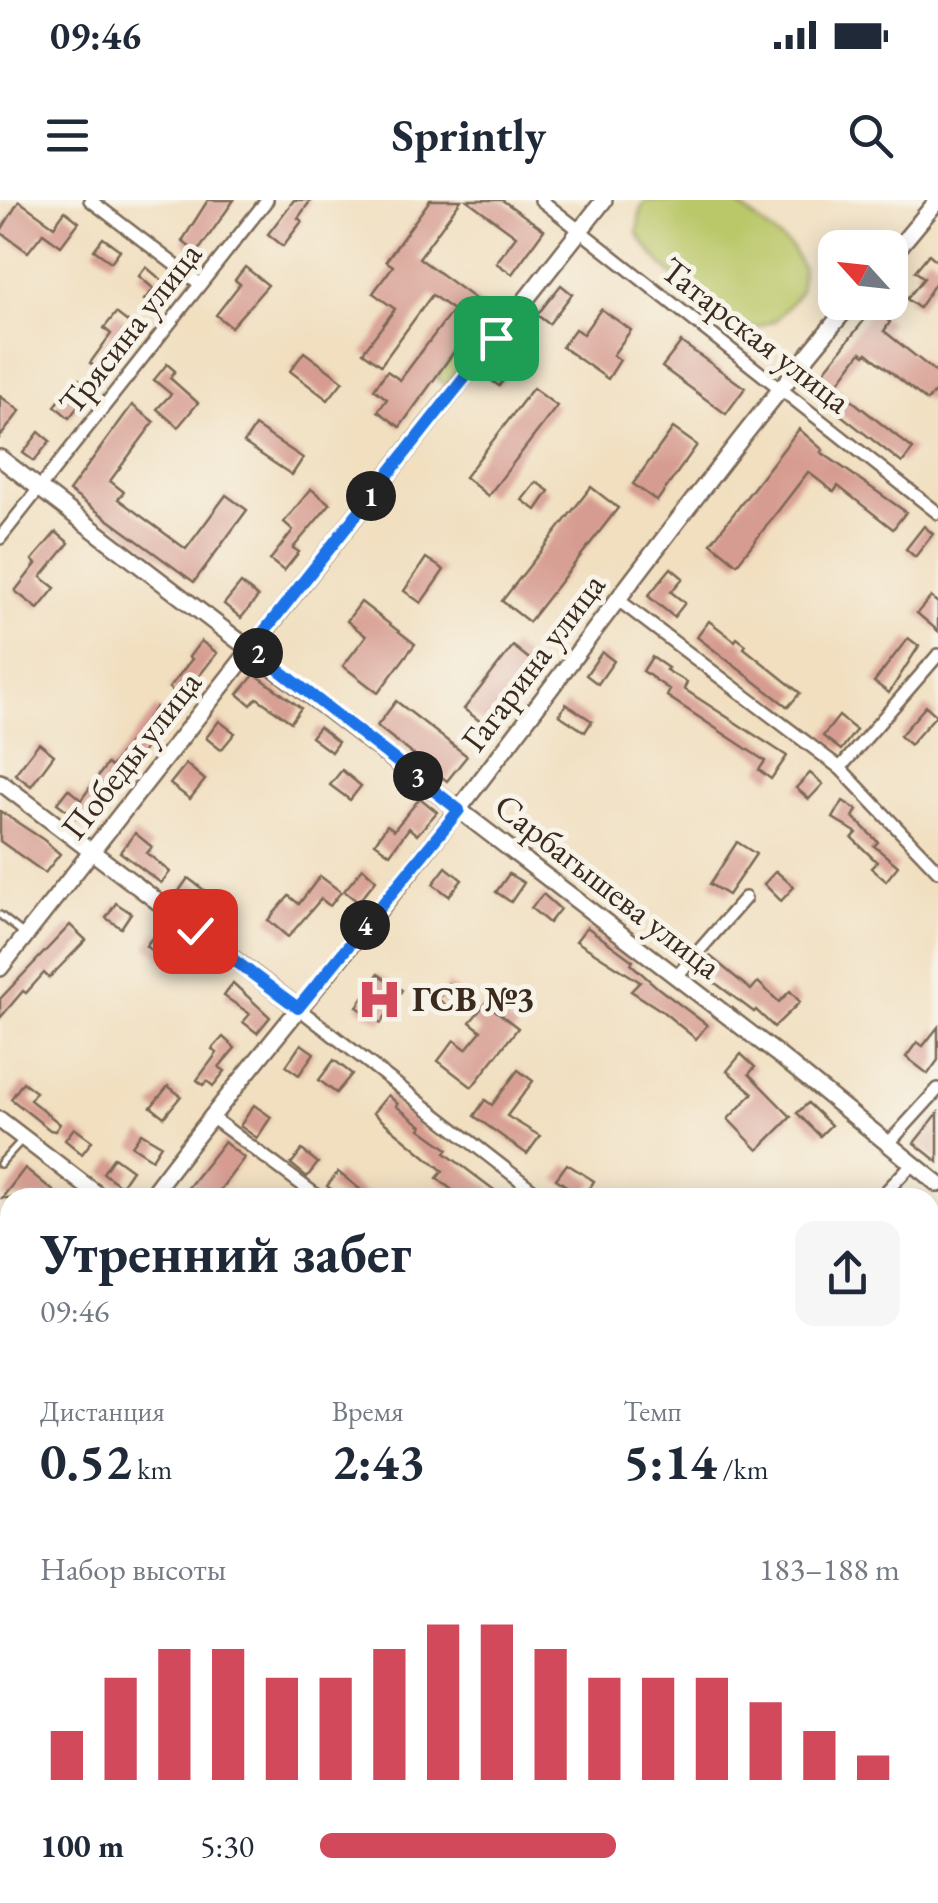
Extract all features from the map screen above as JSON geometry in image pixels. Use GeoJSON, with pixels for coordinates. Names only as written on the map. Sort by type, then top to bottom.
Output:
{"type":"FeatureCollection","features":[{"type":"Feature","properties":{"kind":"main road","name":"Победы улица"},"geometry":{"type":"LineString","coordinates":[[0,968],[604,200]]}},
{"type":"Feature","properties":{"kind":"main road"},"geometry":{"type":"LineString","coordinates":[[908,236],[938,200]]}},
{"type":"Feature","properties":{"kind":"main road","name":"Гагарина улица"},"geometry":{"type":"LineString","coordinates":[[156,1188],[210,1116],[459,810],[780,388],[837,320]]}},
{"type":"Feature","properties":{"kind":"main road","name":"Сарбагышева улица"},"geometry":{"type":"LineString","coordinates":[[0,458],[251,648],[938,1184]]}},
{"type":"Feature","properties":{"kind":"main road"},"geometry":{"type":"LineString","coordinates":[[0,782],[298,1008]]}},
{"type":"Feature","properties":{"kind":"main road"},"geometry":{"type":"LineString","coordinates":[[0,1120],[89,1188]]}},
{"type":"Feature","properties":{"kind":"street"},"geometry":{"type":"LineString","coordinates":[[90,200],[200,284]]}},
{"type":"Feature","properties":{"kind":"street","name":"Трясина улица"},"geometry":{"type":"LineString","coordinates":[[0,538],[267,200]]}},
{"type":"Feature","properties":{"kind":"street","name":"Татарская улица"},"geometry":{"type":"LineString","coordinates":[[541,200],[938,513]]}},
{"type":"Feature","properties":{"kind":"street"},"geometry":{"type":"LineString","coordinates":[[617,600],[840,768],[938,871]]}},
{"type":"Feature","properties":{"kind":"street"},"geometry":{"type":"LineString","coordinates":[[840,768],[938,656]]}},
{"type":"Feature","properties":{"kind":"street"},"geometry":{"type":"LineString","coordinates":[[676,977],[745,898]]}},
{"type":"Feature","properties":{"kind":"street"},"geometry":{"type":"LineString","coordinates":[[298,1008],[530,1188]]}},
{"type":"Feature","properties":{"kind":"street"},"geometry":{"type":"LineString","coordinates":[[888,1144],[938,1089]]}},
{"type":"Feature","properties":{"kind":"street"},"geometry":{"type":"LineString","coordinates":[[210,1116],[307,1188]]}},
{"type":"Feature","properties":{"kind":"street"},"geometry":{"type":"LineString","coordinates":[[889,1188],[912,1164]]}},
{"type":"Feature","properties":{"kind":"lane"},"geometry":{"type":"LineString","coordinates":[[0,915],[27,935]]}},
{"type":"Feature","properties":{"kind":"lane"},"geometry":{"type":"LineString","coordinates":[[0,1164],[24,1138]]}},
{"type":"Feature","properties":{"kind":"green space"},"geometry":{"type":"Polygon","coordinates":[[[647,200],[732,200],[792,248],[803,269],[800,292],[776,320],[754,329],[720,312],[674,277],[637,233],[641,208],[647,200]]]}},
{"type":"Feature","properties":{"kind":"green space"},"geometry":{"type":"Polygon","coordinates":[[[474,329],[484,336],[445,385],[436,378],[474,329]]]}},
{"type":"Feature","properties":{"kind":"building"},"geometry":{"type":"Polygon","coordinates":[[[208,200],[234,200],[197,253],[182,241],[208,200]]]}},
{"type":"Feature","properties":{"kind":"building"},"geometry":{"type":"Polygon","coordinates":[[[294,200],[311,200],[298,218],[302,221],[283,246],[268,234],[294,200]]]}},
{"type":"Feature","properties":{"kind":"building"},"geometry":{"type":"Polygon","coordinates":[[[430,200],[461,200],[419,258],[486,307],[400,427],[378,411],[387,399],[374,389],[387,371],[400,380],[453,310],[432,295],[381,365],[363,352],[395,309],[373,293],[393,266],[386,261],[430,200]]]}},
{"type":"Feature","properties":{"kind":"building"},"geometry":{"type":"Polygon","coordinates":[[[467,200],[502,200],[544,230],[512,274],[496,263],[516,236],[467,200]]]}},
{"type":"Feature","properties":{"kind":"building"},"geometry":{"type":"Polygon","coordinates":[[[19,201],[54,226],[65,211],[79,222],[61,246],[43,233],[28,252],[0,232],[19,201]]]}},
{"type":"Feature","properties":{"kind":"building"},"geometry":{"type":"Polygon","coordinates":[[[103,238],[120,250],[111,262],[94,250],[103,238]]]}},
{"type":"Feature","properties":{"kind":"building"},"geometry":{"type":"Polygon","coordinates":[[[929,254],[938,262],[938,279],[919,308],[908,300],[924,278],[915,271],[929,254]]]}},
{"type":"Feature","properties":{"kind":"building"},"geometry":{"type":"Polygon","coordinates":[[[146,267],[171,288],[154,309],[144,300],[154,289],[139,276],[146,267]]]}},
{"type":"Feature","properties":{"kind":"building"},"geometry":{"type":"Polygon","coordinates":[[[245,267],[268,285],[231,327],[216,315],[240,284],[235,280],[245,267]]]}},
{"type":"Feature","properties":{"kind":"building"},"geometry":{"type":"Polygon","coordinates":[[[561,285],[572,294],[549,324],[537,315],[561,285]]]}},
{"type":"Feature","properties":{"kind":"building"},"geometry":{"type":"Polygon","coordinates":[[[601,309],[631,330],[613,355],[620,360],[608,379],[562,347],[575,329],[583,334],[601,309]]]}},
{"type":"Feature","properties":{"kind":"building"},"geometry":{"type":"Polygon","coordinates":[[[116,313],[138,330],[102,372],[90,363],[111,334],[104,328],[116,313]]]}},
{"type":"Feature","properties":{"kind":"building"},"geometry":{"type":"Polygon","coordinates":[[[864,320],[887,320],[890,322],[884,331],[938,374],[938,388],[927,401],[861,352],[835,387],[913,449],[902,463],[809,390],[864,320]]]}},
{"type":"Feature","properties":{"kind":"building"},"geometry":{"type":"Polygon","coordinates":[[[681,342],[745,388],[726,414],[662,367],[681,342]]]}},
{"type":"Feature","properties":{"kind":"building"},"geometry":{"type":"Polygon","coordinates":[[[510,346],[522,355],[499,386],[487,377],[510,346]]]}},
{"type":"Feature","properties":{"kind":"building"},"geometry":{"type":"Polygon","coordinates":[[[304,352],[343,381],[328,400],[290,371],[304,352]]]}},
{"type":"Feature","properties":{"kind":"building"},"geometry":{"type":"Polygon","coordinates":[[[167,364],[175,371],[170,378],[198,403],[178,427],[157,409],[171,394],[154,380],[167,364]]]}},
{"type":"Feature","properties":{"kind":"building"},"geometry":{"type":"Polygon","coordinates":[[[77,378],[92,389],[69,418],[55,406],[77,378]]]}},
{"type":"Feature","properties":{"kind":"building"},"geometry":{"type":"Polygon","coordinates":[[[533,388],[557,406],[488,496],[465,477],[533,388]]]}},
{"type":"Feature","properties":{"kind":"building"},"geometry":{"type":"Polygon","coordinates":[[[0,396],[20,411],[0,437],[0,396]]]}},
{"type":"Feature","properties":{"kind":"building"},"geometry":{"type":"Polygon","coordinates":[[[132,405],[154,422],[110,481],[124,492],[118,499],[186,549],[226,495],[247,510],[194,582],[69,491],[132,405]]]}},
{"type":"Feature","properties":{"kind":"building"},"geometry":{"type":"Polygon","coordinates":[[[255,426],[303,458],[292,475],[244,443],[255,426]]]}},
{"type":"Feature","properties":{"kind":"building"},"geometry":{"type":"Polygon","coordinates":[[[673,428],[697,445],[657,501],[633,484],[673,428]]]}},
{"type":"Feature","properties":{"kind":"building"},"geometry":{"type":"Polygon","coordinates":[[[799,429],[821,452],[906,512],[893,529],[838,486],[834,492],[808,472],[737,564],[711,543],[799,429]]]}},
{"type":"Feature","properties":{"kind":"building"},"geometry":{"type":"Polygon","coordinates":[[[39,432],[50,441],[34,461],[23,453],[39,432]]]}},
{"type":"Feature","properties":{"kind":"building"},"geometry":{"type":"Polygon","coordinates":[[[536,482],[549,491],[536,510],[522,500],[536,482]]]}},
{"type":"Feature","properties":{"kind":"building"},"geometry":{"type":"Polygon","coordinates":[[[591,487],[618,508],[529,622],[502,601],[591,487]]]}},
{"type":"Feature","properties":{"kind":"building"},"geometry":{"type":"Polygon","coordinates":[[[311,489],[330,504],[293,548],[299,552],[284,571],[270,560],[293,530],[284,522],[311,489]]]}},
{"type":"Feature","properties":{"kind":"building"},"geometry":{"type":"Polygon","coordinates":[[[924,526],[933,534],[915,557],[906,549],[924,526]]]}},
{"type":"Feature","properties":{"kind":"building"},"geometry":{"type":"Polygon","coordinates":[[[56,532],[69,543],[41,577],[55,588],[38,609],[15,591],[36,564],[32,560],[56,532]]]}},
{"type":"Feature","properties":{"kind":"building"},"geometry":{"type":"Polygon","coordinates":[[[426,558],[444,570],[421,603],[404,591],[426,558]]]}},
{"type":"Feature","properties":{"kind":"building"},"geometry":{"type":"Polygon","coordinates":[[[671,568],[683,578],[671,592],[685,603],[674,617],[648,596],[671,568]]]}},
{"type":"Feature","properties":{"kind":"building"},"geometry":{"type":"Polygon","coordinates":[[[241,583],[258,597],[241,618],[224,604],[241,583]]]}},
{"type":"Feature","properties":{"kind":"building"},"geometry":{"type":"Polygon","coordinates":[[[931,597],[938,603],[938,631],[917,613],[931,597]]]}},
{"type":"Feature","properties":{"kind":"building"},"geometry":{"type":"Polygon","coordinates":[[[361,602],[415,644],[378,693],[343,666],[366,636],[347,621],[361,602]]]}},
{"type":"Feature","properties":{"kind":"building"},"geometry":{"type":"Polygon","coordinates":[[[709,621],[746,645],[744,648],[800,693],[788,707],[697,637],[709,621]]]}},
{"type":"Feature","properties":{"kind":"building"},"geometry":{"type":"Polygon","coordinates":[[[908,638],[919,646],[889,693],[874,682],[908,638]]]}},
{"type":"Feature","properties":{"kind":"building"},"geometry":{"type":"Polygon","coordinates":[[[201,641],[217,653],[182,698],[169,688],[201,641]]]}},
{"type":"Feature","properties":{"kind":"building"},"geometry":{"type":"Polygon","coordinates":[[[513,646],[538,666],[489,728],[464,709],[513,646]]]}},
{"type":"Feature","properties":{"kind":"building"},"geometry":{"type":"Polygon","coordinates":[[[602,652],[614,661],[598,684],[586,675],[602,652]]]}},
{"type":"Feature","properties":{"kind":"building"},"geometry":{"type":"Polygon","coordinates":[[[652,657],[687,682],[684,689],[787,756],[771,779],[759,770],[765,761],[667,696],[670,690],[643,671],[652,657]]]}},
{"type":"Feature","properties":{"kind":"building"},"geometry":{"type":"Polygon","coordinates":[[[255,674],[301,708],[291,722],[257,698],[251,705],[238,694],[255,674]]]}},
{"type":"Feature","properties":{"kind":"building"},"geometry":{"type":"Polygon","coordinates":[[[396,701],[467,756],[447,781],[377,726],[396,701]]]}},
{"type":"Feature","properties":{"kind":"building"},"geometry":{"type":"Polygon","coordinates":[[[566,704],[592,721],[585,732],[559,715],[566,704]]]}},
{"type":"Feature","properties":{"kind":"building"},"geometry":{"type":"Polygon","coordinates":[[[926,706],[936,715],[910,745],[900,736],[926,706]]]}},
{"type":"Feature","properties":{"kind":"building"},"geometry":{"type":"Polygon","coordinates":[[[156,707],[168,716],[133,766],[128,762],[81,821],[57,803],[68,789],[81,800],[156,707]]]}},
{"type":"Feature","properties":{"kind":"building"},"geometry":{"type":"Polygon","coordinates":[[[839,716],[856,730],[841,750],[823,736],[839,716]]]}},
{"type":"Feature","properties":{"kind":"building"},"geometry":{"type":"Polygon","coordinates":[[[219,721],[235,733],[221,750],[206,738],[219,721]]]}},
{"type":"Feature","properties":{"kind":"building"},"geometry":{"type":"Polygon","coordinates":[[[319,727],[338,742],[331,752],[311,737],[319,727]]]}},
{"type":"Feature","properties":{"kind":"building"},"geometry":{"type":"Polygon","coordinates":[[[39,743],[54,755],[31,786],[15,774],[39,743]]]}},
{"type":"Feature","properties":{"kind":"building"},"geometry":{"type":"Polygon","coordinates":[[[186,764],[205,780],[190,799],[170,784],[186,764]]]}},
{"type":"Feature","properties":{"kind":"building"},"geometry":{"type":"Polygon","coordinates":[[[342,770],[361,786],[350,800],[330,785],[342,770]]]}},
{"type":"Feature","properties":{"kind":"building"},"geometry":{"type":"Polygon","coordinates":[[[810,773],[823,784],[809,799],[796,788],[810,773]]]}},
{"type":"Feature","properties":{"kind":"building"},"geometry":{"type":"Polygon","coordinates":[[[420,798],[437,812],[417,835],[409,828],[390,854],[375,843],[387,825],[394,830],[420,798]]]}},
{"type":"Feature","properties":{"kind":"building"},"geometry":{"type":"Polygon","coordinates":[[[843,801],[857,810],[853,817],[878,842],[874,846],[898,866],[886,881],[871,868],[877,862],[852,838],[857,833],[833,818],[843,801]]]}},
{"type":"Feature","properties":{"kind":"building"},"geometry":{"type":"Polygon","coordinates":[[[0,811],[60,854],[45,873],[0,841],[0,811]]]}},
{"type":"Feature","properties":{"kind":"building"},"geometry":{"type":"Polygon","coordinates":[[[135,833],[152,847],[147,853],[170,872],[161,883],[120,852],[135,833]]]}},
{"type":"Feature","properties":{"kind":"building"},"geometry":{"type":"Polygon","coordinates":[[[737,842],[756,854],[728,895],[710,884],[737,842]]]}},
{"type":"Feature","properties":{"kind":"building"},"geometry":{"type":"Polygon","coordinates":[[[446,867],[462,880],[449,896],[433,884],[446,867]]]}},
{"type":"Feature","properties":{"kind":"building"},"geometry":{"type":"Polygon","coordinates":[[[363,868],[376,880],[358,902],[344,891],[363,868]]]}},
{"type":"Feature","properties":{"kind":"building"},"geometry":{"type":"Polygon","coordinates":[[[776,871],[794,887],[781,901],[764,884],[776,871]]]}},
{"type":"Feature","properties":{"kind":"building"},"geometry":{"type":"Polygon","coordinates":[[[509,874],[524,883],[511,902],[496,892],[509,874]]]}},
{"type":"Feature","properties":{"kind":"building"},"geometry":{"type":"Polygon","coordinates":[[[320,876],[341,892],[330,906],[321,899],[288,937],[268,920],[289,896],[299,904],[320,876]]]}},
{"type":"Feature","properties":{"kind":"building"},"geometry":{"type":"Polygon","coordinates":[[[188,878],[204,890],[195,903],[179,891],[188,878]]]}},
{"type":"Feature","properties":{"kind":"building"},"geometry":{"type":"Polygon","coordinates":[[[543,894],[560,909],[549,923],[531,908],[543,894]]]}},
{"type":"Feature","properties":{"kind":"building"},"geometry":{"type":"Polygon","coordinates":[[[116,903],[131,913],[121,928],[106,918],[116,903]]]}},
{"type":"Feature","properties":{"kind":"building"},"geometry":{"type":"Polygon","coordinates":[[[70,925],[86,940],[49,978],[44,973],[26,993],[23,991],[0,1018],[0,999],[70,925]]]}},
{"type":"Feature","properties":{"kind":"building"},"geometry":{"type":"Polygon","coordinates":[[[587,927],[707,1025],[696,1039],[631,991],[640,982],[576,941],[587,927]]]}},
{"type":"Feature","properties":{"kind":"building"},"geometry":{"type":"Polygon","coordinates":[[[157,931],[178,947],[166,962],[146,946],[157,931]]]}},
{"type":"Feature","properties":{"kind":"building"},"geometry":{"type":"Polygon","coordinates":[[[710,956],[751,990],[758,982],[779,1002],[790,991],[800,1002],[774,1027],[698,970],[710,956]]]}},
{"type":"Feature","properties":{"kind":"building","name":"ГСВ №3"},"geometry":{"type":"Polygon","coordinates":[[[378,974],[402,990],[381,1023],[357,1007],[378,974]]]}},
{"type":"Feature","properties":{"kind":"building"},"geometry":{"type":"Polygon","coordinates":[[[233,983],[270,1017],[257,1033],[243,1022],[250,1014],[224,996],[233,983]]]}},
{"type":"Feature","properties":{"kind":"building"},"geometry":{"type":"Polygon","coordinates":[[[448,984],[463,996],[452,1010],[438,999],[448,984]]]}},
{"type":"Feature","properties":{"kind":"building"},"geometry":{"type":"Polygon","coordinates":[[[486,1003],[518,1028],[472,1087],[438,1061],[454,1040],[466,1049],[481,1031],[470,1022],[486,1003]]]}},
{"type":"Feature","properties":{"kind":"building"},"geometry":{"type":"Polygon","coordinates":[[[938,1027],[938,1060],[928,1074],[906,1057],[917,1042],[923,1046],[938,1027]]]}},
{"type":"Feature","properties":{"kind":"building"},"geometry":{"type":"Polygon","coordinates":[[[223,1037],[235,1048],[219,1067],[225,1071],[213,1086],[207,1081],[203,1085],[197,1080],[217,1053],[212,1049],[223,1037]]]}},
{"type":"Feature","properties":{"kind":"building"},"geometry":{"type":"Polygon","coordinates":[[[301,1044],[314,1053],[299,1075],[286,1066],[301,1044]]]}},
{"type":"Feature","properties":{"kind":"building"},"geometry":{"type":"Polygon","coordinates":[[[741,1054],[755,1067],[749,1074],[791,1117],[758,1150],[728,1119],[753,1093],[727,1071],[741,1054]]]}},
{"type":"Feature","properties":{"kind":"building"},"geometry":{"type":"Polygon","coordinates":[[[334,1060],[352,1074],[336,1093],[319,1080],[334,1060]]]}},
{"type":"Feature","properties":{"kind":"building"},"geometry":{"type":"Polygon","coordinates":[[[518,1070],[533,1081],[507,1116],[540,1136],[527,1154],[474,1116],[485,1100],[492,1105],[518,1070]]]}},
{"type":"Feature","properties":{"kind":"building"},"geometry":{"type":"Polygon","coordinates":[[[23,1082],[36,1092],[30,1100],[60,1124],[55,1131],[11,1099],[23,1082]]]}},
{"type":"Feature","properties":{"kind":"building"},"geometry":{"type":"Polygon","coordinates":[[[168,1086],[181,1096],[164,1117],[151,1107],[168,1086]]]}},
{"type":"Feature","properties":{"kind":"building"},"geometry":{"type":"Polygon","coordinates":[[[388,1095],[422,1126],[420,1129],[448,1149],[445,1153],[492,1188],[450,1188],[437,1178],[443,1171],[373,1113],[388,1095]]]}},
{"type":"Feature","properties":{"kind":"building"},"geometry":{"type":"Polygon","coordinates":[[[808,1103],[831,1125],[820,1136],[797,1113],[808,1103]]]}},
{"type":"Feature","properties":{"kind":"building"},"geometry":{"type":"Polygon","coordinates":[[[254,1105],[271,1117],[257,1138],[240,1126],[254,1105]]]}},
{"type":"Feature","properties":{"kind":"building"},"geometry":{"type":"Polygon","coordinates":[[[938,1113],[938,1162],[914,1143],[938,1113]]]}},
{"type":"Feature","properties":{"kind":"building"},"geometry":{"type":"Polygon","coordinates":[[[74,1128],[92,1141],[82,1154],[65,1140],[74,1128]]]}},
{"type":"Feature","properties":{"kind":"building"},"geometry":{"type":"Polygon","coordinates":[[[141,1133],[161,1145],[152,1159],[132,1146],[141,1133]]]}},
{"type":"Feature","properties":{"kind":"building"},"geometry":{"type":"Polygon","coordinates":[[[224,1142],[244,1158],[222,1188],[188,1188],[224,1142]]]}},
{"type":"Feature","properties":{"kind":"building"},"geometry":{"type":"Polygon","coordinates":[[[302,1150],[318,1163],[307,1177],[291,1164],[302,1150]]]}},
{"type":"Feature","properties":{"kind":"building"},"geometry":{"type":"Polygon","coordinates":[[[114,1157],[132,1170],[121,1186],[103,1173],[114,1157]]]}},
{"type":"Feature","properties":{"kind":"building"},"geometry":{"type":"Polygon","coordinates":[[[567,1164],[594,1181],[590,1188],[569,1188],[556,1179],[567,1164]]]}},
{"type":"Feature","properties":{"kind":"building"},"geometry":{"type":"Polygon","coordinates":[[[25,1168],[50,1188],[10,1188],[25,1168]]]}},
{"type":"Feature","properties":{"kind":"building"},"geometry":{"type":"Polygon","coordinates":[[[338,1172],[358,1188],[330,1188],[327,1186],[338,1172]]]}},
{"type":"Feature","properties":{"kind":"place","name":"ГСВ №3"},"geometry":{"type":"Point","coordinates":[379,999]}},
{"type":"Feature","properties":{"kind":"route"},"geometry":{"type":"LineString","coordinates":[[195,931],[298,1008],[459,810],[251,648],[496,338]]}}]}
